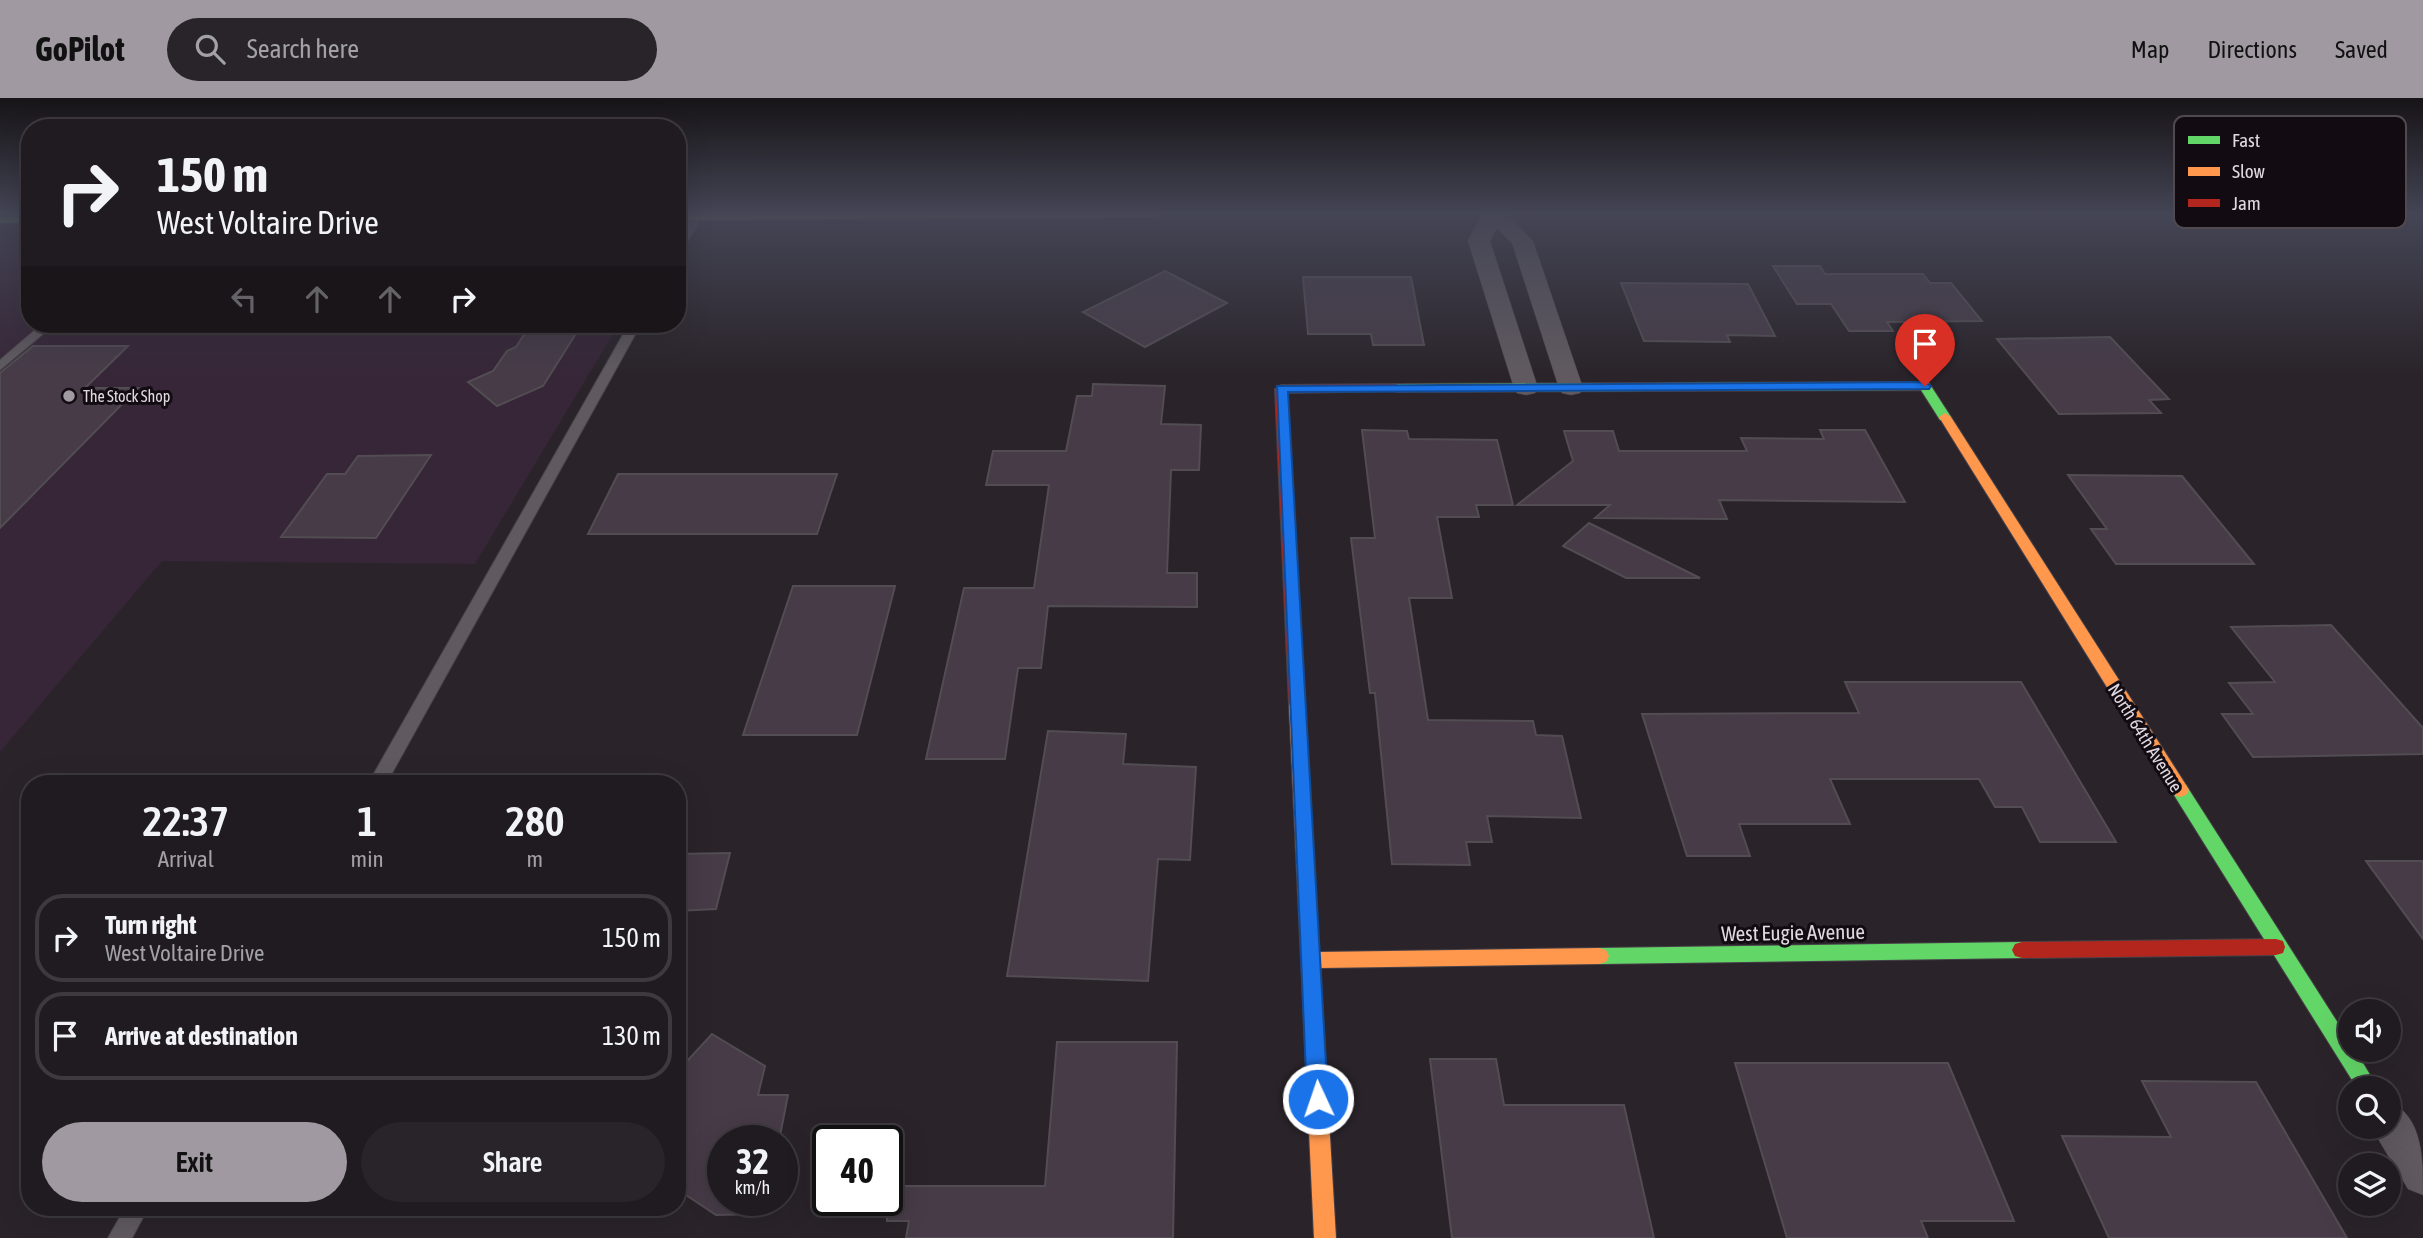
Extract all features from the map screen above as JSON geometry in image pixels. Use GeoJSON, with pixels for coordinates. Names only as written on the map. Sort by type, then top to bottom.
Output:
{"type":"FeatureCollection","features":[{"type":"Feature","properties":{"kind":"street"},"geometry":{"type":"LineString","coordinates":[[1487,267],[1526,388]]}},
{"type":"Feature","properties":{"kind":"street"},"geometry":{"type":"LineString","coordinates":[[1325,1238],[1281,389],[1571,388],[1530,267]]}},
{"type":"Feature","properties":{"kind":"street"},"geometry":{"type":"LineString","coordinates":[[1500,307],[1543,307]]}},
{"type":"Feature","properties":{"kind":"street","name":"North 64th Avenue"},"geometry":{"type":"LineString","coordinates":[[1571,388],[1925,386],[2276,947],[2360,1076]]}},
{"type":"Feature","properties":{"kind":"street","name":"West Eugie Avenue"},"geometry":{"type":"LineString","coordinates":[[1311,960],[2276,947]]}},
{"type":"Feature","properties":{"kind":"street"},"geometry":{"type":"LineString","coordinates":[[2401,1139],[2423,1174]]}},
{"type":"Feature","properties":{"kind":"lane"},"geometry":{"type":"LineString","coordinates":[[0,366],[38,333]]}},
{"type":"Feature","properties":{"kind":"lane"},"geometry":{"type":"LineString","coordinates":[[382,775],[630,333]]}},
{"type":"Feature","properties":{"kind":"lane"},"geometry":{"type":"LineString","coordinates":[[119,1238],[132,1216]]}},
{"type":"Feature","properties":{"kind":"shaded area"},"geometry":{"type":"Polygon","coordinates":[[[0,267],[21,267],[21,333],[614,333],[475,564],[162,561],[0,752],[0,267]]]}},
{"type":"Feature","properties":{"kind":"building"},"geometry":{"type":"Polygon","coordinates":[[[1774,267],[1821,267],[1825,274],[1923,274],[1930,283],[1951,283],[1982,321],[1887,322],[1893,331],[1849,331],[1831,304],[1797,304],[1774,267]]]}},
{"type":"Feature","properties":{"kind":"building"},"geometry":{"type":"Polygon","coordinates":[[[1165,271],[1227,303],[1145,347],[1083,312],[1165,271]]]}},
{"type":"Feature","properties":{"kind":"building"},"geometry":{"type":"Polygon","coordinates":[[[1303,277],[1411,277],[1424,345],[1373,345],[1371,334],[1308,334],[1303,277]]]}},
{"type":"Feature","properties":{"kind":"building"},"geometry":{"type":"Polygon","coordinates":[[[1621,283],[1748,284],[1775,336],[1727,335],[1730,342],[1644,341],[1621,283]]]}},
{"type":"Feature","properties":{"kind":"building"},"geometry":{"type":"Polygon","coordinates":[[[525,333],[576,333],[543,386],[497,406],[468,382],[493,371],[507,351],[516,347],[525,333]]]}},
{"type":"Feature","properties":{"kind":"building"},"geometry":{"type":"Polygon","coordinates":[[[2110,337],[2169,399],[2149,400],[2161,413],[2059,414],[1997,339],[2110,337]]]}},
{"type":"Feature","properties":{"kind":"building","name":"The Stock Shop"},"geometry":{"type":"Polygon","coordinates":[[[33,346],[128,346],[85,388],[138,388],[0,528],[0,373],[33,346]]]}},
{"type":"Feature","properties":{"kind":"building"},"geometry":{"type":"Polygon","coordinates":[[[1093,384],[1165,386],[1161,424],[1201,425],[1199,470],[1171,470],[1167,573],[1197,573],[1197,607],[1048,606],[1041,668],[1018,668],[1005,759],[926,759],[964,588],[1034,588],[1049,485],[986,485],[993,451],[1066,451],[1077,396],[1092,396],[1093,384]]]}},
{"type":"Feature","properties":{"kind":"building"},"geometry":{"type":"Polygon","coordinates":[[[1362,430],[1407,431],[1409,439],[1497,440],[1513,505],[1476,505],[1479,517],[1437,517],[1452,598],[1409,598],[1428,720],[1533,721],[1536,735],[1562,736],[1581,818],[1487,816],[1492,842],[1466,842],[1470,865],[1392,864],[1375,693],[1370,693],[1351,538],[1375,538],[1362,430]]]}},
{"type":"Feature","properties":{"kind":"building"},"geometry":{"type":"Polygon","coordinates":[[[1820,430],[1865,430],[1905,502],[1719,500],[1727,519],[1595,518],[1610,505],[1517,505],[1573,461],[1564,431],[1613,431],[1619,451],[1747,451],[1741,438],[1824,439],[1820,430]]]}},
{"type":"Feature","properties":{"kind":"building"},"geometry":{"type":"Polygon","coordinates":[[[431,455],[376,538],[281,537],[327,474],[345,474],[358,456],[431,455]]]}},
{"type":"Feature","properties":{"kind":"building"},"geometry":{"type":"Polygon","coordinates":[[[618,474],[837,474],[817,534],[588,534],[618,474]]]}},
{"type":"Feature","properties":{"kind":"building"},"geometry":{"type":"Polygon","coordinates":[[[2068,475],[2182,476],[2254,564],[2116,564],[2091,529],[2107,529],[2068,475]]]}},
{"type":"Feature","properties":{"kind":"building"},"geometry":{"type":"Polygon","coordinates":[[[1589,523],[1700,578],[1626,578],[1563,546],[1589,523]]]}},
{"type":"Feature","properties":{"kind":"building"},"geometry":{"type":"Polygon","coordinates":[[[793,586],[895,586],[857,735],[743,735],[793,586]]]}},
{"type":"Feature","properties":{"kind":"building"},"geometry":{"type":"Polygon","coordinates":[[[2331,625],[2423,728],[2423,754],[2253,757],[2222,714],[2253,714],[2229,683],[2275,682],[2231,627],[2331,625]]]}},
{"type":"Feature","properties":{"kind":"building"},"geometry":{"type":"Polygon","coordinates":[[[1845,682],[2021,682],[2116,842],[2040,842],[2022,807],[1995,807],[1979,779],[1830,779],[1850,824],[1739,824],[1750,856],[1687,856],[1642,714],[1859,713],[1845,682]]]}},
{"type":"Feature","properties":{"kind":"building"},"geometry":{"type":"Polygon","coordinates":[[[1048,731],[1126,734],[1123,764],[1196,767],[1190,860],[1158,859],[1148,981],[1007,976],[1048,731]]]}},
{"type":"Feature","properties":{"kind":"building"},"geometry":{"type":"Polygon","coordinates":[[[730,853],[716,909],[686,911],[686,854],[730,853]]]}},
{"type":"Feature","properties":{"kind":"building"},"geometry":{"type":"Polygon","coordinates":[[[2366,861],[2423,861],[2423,939],[2366,861]]]}},
{"type":"Feature","properties":{"kind":"building"},"geometry":{"type":"Polygon","coordinates":[[[712,1034],[765,1066],[758,1095],[788,1095],[782,1125],[707,1125],[707,1209],[686,1195],[686,1062],[712,1034]]]}},
{"type":"Feature","properties":{"kind":"building"},"geometry":{"type":"Polygon","coordinates":[[[1057,1042],[1177,1042],[1173,1238],[906,1238],[909,1221],[887,1221],[887,1216],[903,1216],[903,1186],[1045,1186],[1057,1042]]]}},
{"type":"Feature","properties":{"kind":"building"},"geometry":{"type":"Polygon","coordinates":[[[1430,1059],[1496,1059],[1504,1105],[1624,1105],[1654,1238],[1452,1238],[1430,1059]]]}},
{"type":"Feature","properties":{"kind":"building"},"geometry":{"type":"Polygon","coordinates":[[[1735,1063],[1948,1063],[2014,1221],[1921,1221],[1928,1238],[1787,1238],[1735,1063]]]}},
{"type":"Feature","properties":{"kind":"building"},"geometry":{"type":"Polygon","coordinates":[[[2142,1081],[2256,1082],[2347,1238],[2109,1238],[2062,1136],[2171,1137],[2142,1081]]]}},
{"type":"Feature","properties":{"kind":"traffic: fast"},"geometry":{"type":"LineString","coordinates":[[1396,388],[1925,386],[1945,417]]}},
{"type":"Feature","properties":{"kind":"traffic: fast"},"geometry":{"type":"LineString","coordinates":[[2180,790],[2360,1076]]}},
{"type":"Feature","properties":{"kind":"traffic: fast"},"geometry":{"type":"LineString","coordinates":[[1599,956],[2022,950]]}},
{"type":"Feature","properties":{"kind":"traffic: slow"},"geometry":{"type":"LineString","coordinates":[[1945,417],[2180,790]]}},
{"type":"Feature","properties":{"kind":"traffic: slow"},"geometry":{"type":"LineString","coordinates":[[1297,704],[1325,1238]]}},
{"type":"Feature","properties":{"kind":"traffic: slow"},"geometry":{"type":"LineString","coordinates":[[1311,960],[1599,956]]}},
{"type":"Feature","properties":{"kind":"traffic: jam"},"geometry":{"type":"LineString","coordinates":[[1297,704],[1281,389],[1396,388]]}},
{"type":"Feature","properties":{"kind":"traffic: jam"},"geometry":{"type":"LineString","coordinates":[[2022,950],[2276,947]]}},
{"type":"Feature","properties":{"kind":"place","name":"The Stock Shop"},"geometry":{"type":"Point","coordinates":[69,396]}},
{"type":"Feature","properties":{"kind":"route"},"geometry":{"type":"LineString","coordinates":[[1318,1099],[1281,389],[1925,386]]}}]}
